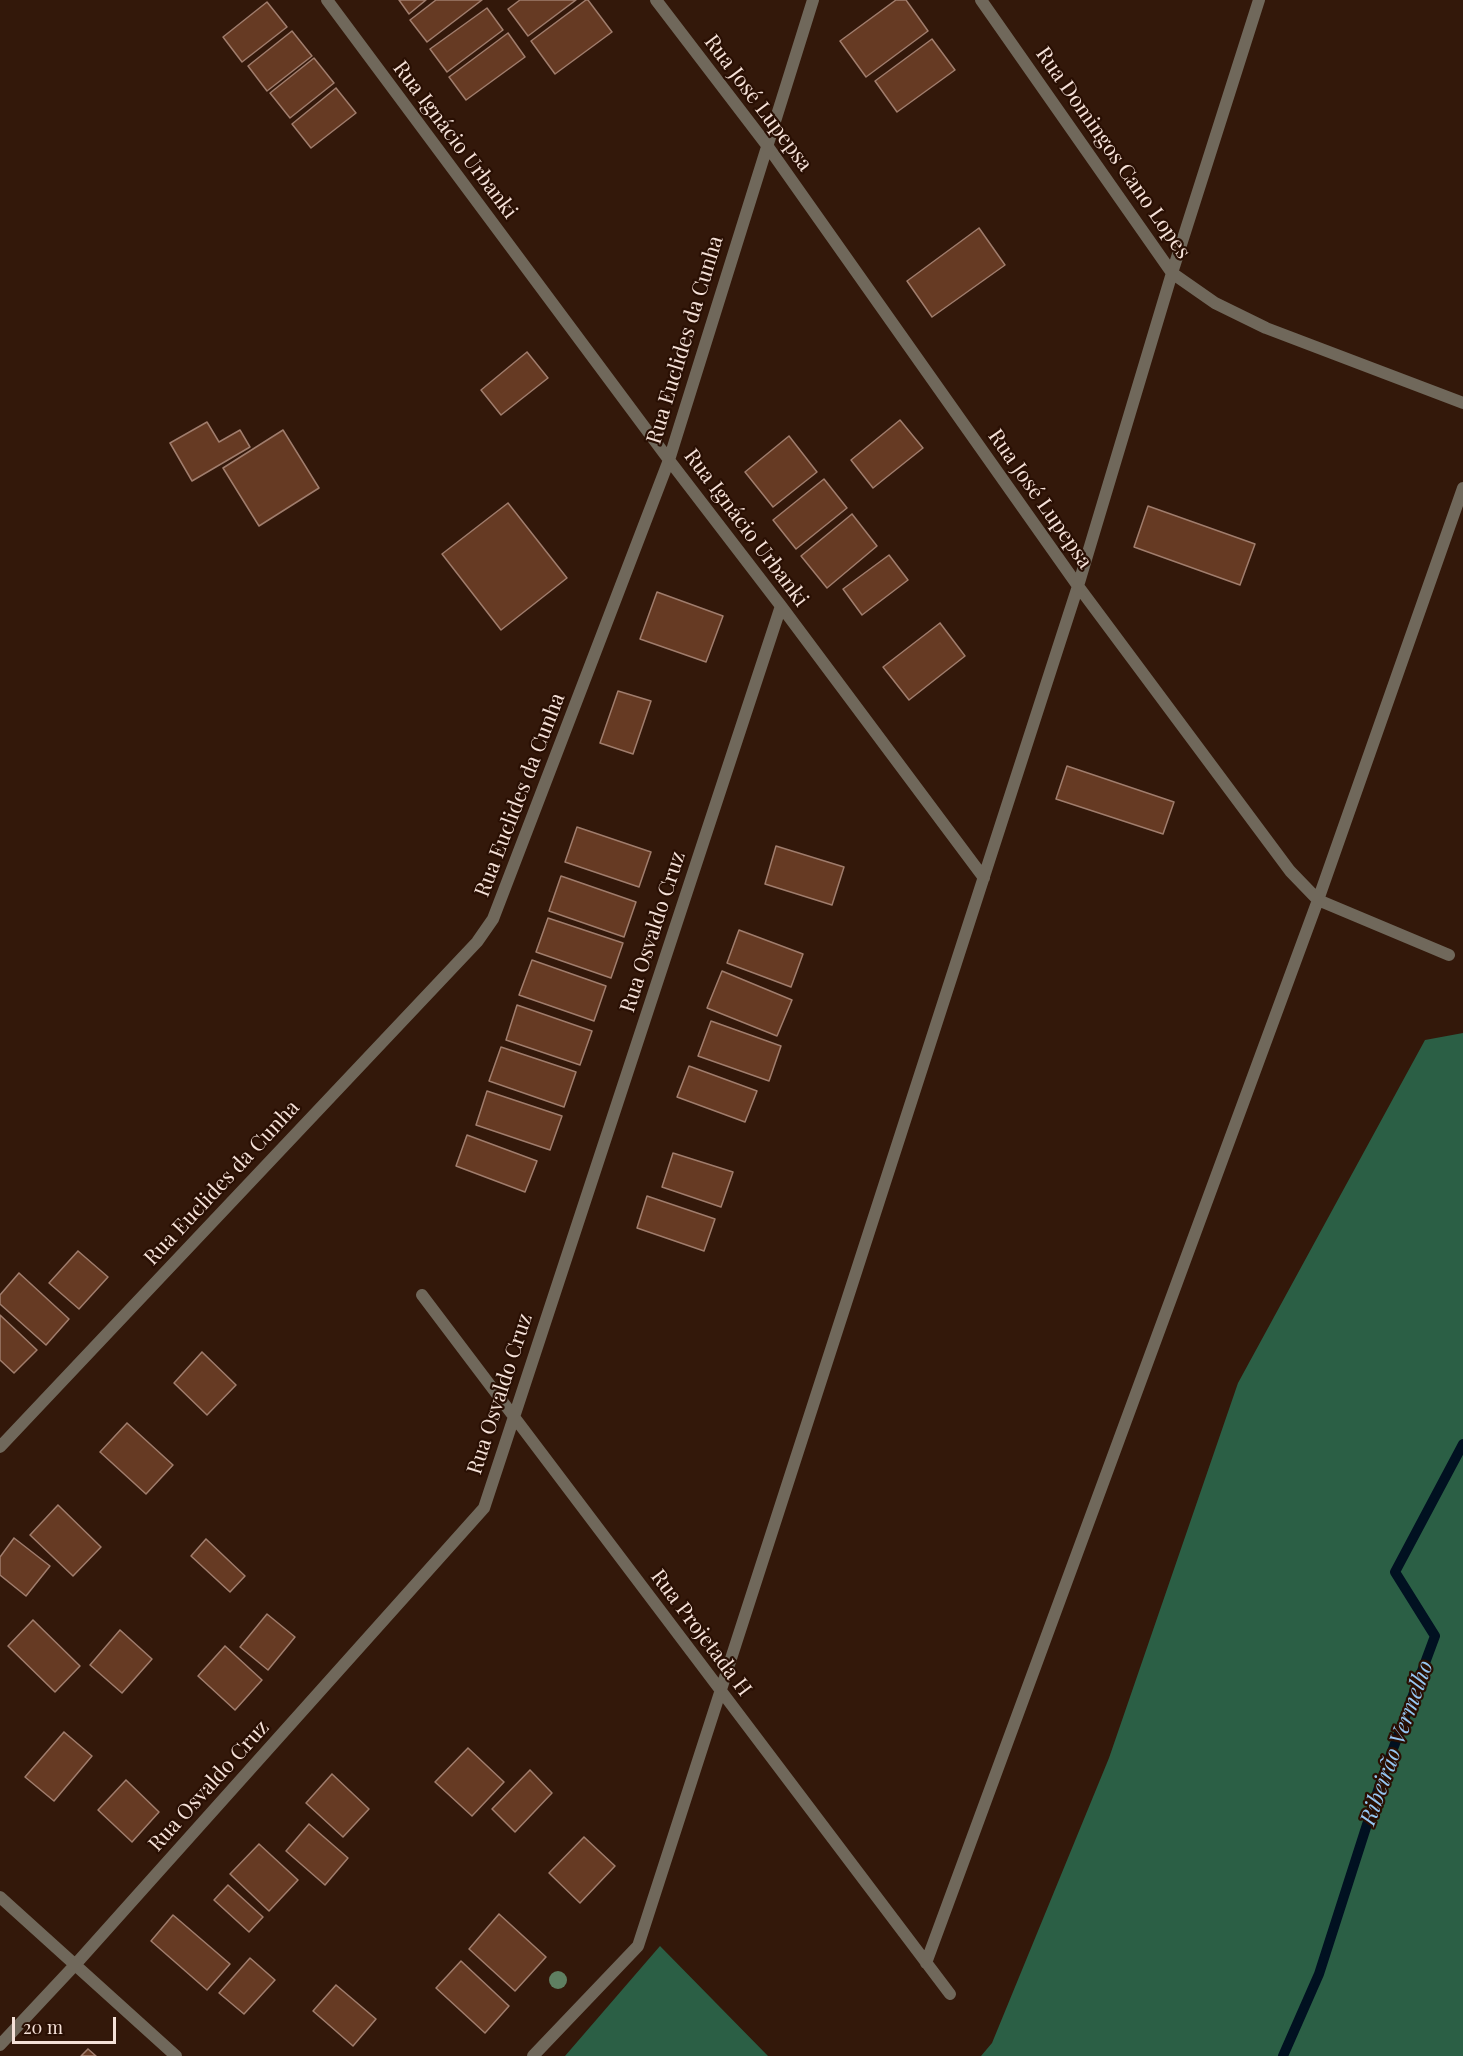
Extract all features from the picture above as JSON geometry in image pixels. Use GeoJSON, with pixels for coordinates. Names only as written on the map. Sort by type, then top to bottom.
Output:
{"type":"FeatureCollection","features":[{"type":"Feature","properties":{"kind":"street","name":"Rua Ignácio Urbanki"},"geometry":{"type":"LineString","coordinates":[[327,0],[984,878]]}},
{"type":"Feature","properties":{"kind":"street","name":"Rua José Lupepsa"},"geometry":{"type":"LineString","coordinates":[[656,0],[766,144],[1078,586],[1290,871],[1318,900],[1449,955]]}},
{"type":"Feature","properties":{"kind":"street","name":"Rua Euclides da Cunha"},"geometry":{"type":"LineString","coordinates":[[0,1447],[483,934],[493,919],[669,460],[766,144],[813,0]]}},
{"type":"Feature","properties":{"kind":"street","name":"Rua Domingos Cano Lopes"},"geometry":{"type":"LineString","coordinates":[[981,0],[1172,273],[1215,303],[1266,328],[1463,403]]}},
{"type":"Feature","properties":{"kind":"street"},"geometry":{"type":"LineString","coordinates":[[533,2056],[638,1946],[722,1693],[1078,586],[1172,273],[1259,0]]}},
{"type":"Feature","properties":{"kind":"street"},"geometry":{"type":"LineString","coordinates":[[926,1963],[1318,900],[1463,488]]}},
{"type":"Feature","properties":{"kind":"street","name":"Rua Osvaldo Cruz"},"geometry":{"type":"LineString","coordinates":[[0,2045],[74,1966],[484,1508],[781,606]]}},
{"type":"Feature","properties":{"kind":"street","name":"Rua Projetada H"},"geometry":{"type":"LineString","coordinates":[[422,1295],[950,1994]]}},
{"type":"Feature","properties":{"kind":"street"},"geometry":{"type":"LineString","coordinates":[[0,1897],[176,2056]]}},
{"type":"Feature","properties":{"kind":"green space"},"geometry":{"type":"Polygon","coordinates":[[[1463,1033],[1463,2056],[981,2056],[992,2043],[1109,1758],[1238,1383],[1425,1040],[1463,1033]]]}},
{"type":"Feature","properties":{"kind":"green space"},"geometry":{"type":"Polygon","coordinates":[[[660,1946],[768,2056],[565,2056],[660,1946]]]}},
{"type":"Feature","properties":{"kind":"building"},"geometry":{"type":"Polygon","coordinates":[[[399,0],[426,0],[409,14],[399,0]]]}},
{"type":"Feature","properties":{"kind":"building"},"geometry":{"type":"Polygon","coordinates":[[[436,0],[482,0],[427,42],[410,20],[436,0]]]}},
{"type":"Feature","properties":{"kind":"building"},"geometry":{"type":"Polygon","coordinates":[[[520,0],[576,0],[528,36],[508,9],[520,0]]]}},
{"type":"Feature","properties":{"kind":"building"},"geometry":{"type":"Polygon","coordinates":[[[586,0],[612,32],[555,74],[531,41],[586,0]]]}},
{"type":"Feature","properties":{"kind":"building"},"geometry":{"type":"Polygon","coordinates":[[[896,0],[906,0],[928,31],[866,77],[840,41],[896,0]]]}},
{"type":"Feature","properties":{"kind":"building"},"geometry":{"type":"Polygon","coordinates":[[[267,2],[287,27],[242,62],[223,37],[267,2]]]}},
{"type":"Feature","properties":{"kind":"building"},"geometry":{"type":"Polygon","coordinates":[[[487,8],[503,30],[447,72],[430,49],[487,8]]]}},
{"type":"Feature","properties":{"kind":"building"},"geometry":{"type":"Polygon","coordinates":[[[292,31],[312,56],[267,91],[248,66],[292,31]]]}},
{"type":"Feature","properties":{"kind":"building"},"geometry":{"type":"Polygon","coordinates":[[[508,33],[525,57],[466,100],[449,77],[508,33]]]}},
{"type":"Feature","properties":{"kind":"building"},"geometry":{"type":"Polygon","coordinates":[[[932,39],[955,70],[897,112],[875,81],[932,39]]]}},
{"type":"Feature","properties":{"kind":"building"},"geometry":{"type":"Polygon","coordinates":[[[314,58],[334,83],[290,118],[270,93],[314,58]]]}},
{"type":"Feature","properties":{"kind":"building"},"geometry":{"type":"Polygon","coordinates":[[[336,88],[356,113],[311,148],[292,124],[336,88]]]}},
{"type":"Feature","properties":{"kind":"building"},"geometry":{"type":"Polygon","coordinates":[[[979,228],[1005,265],[932,317],[907,281],[979,228]]]}},
{"type":"Feature","properties":{"kind":"building"},"geometry":{"type":"Polygon","coordinates":[[[527,352],[548,378],[501,415],[481,390],[527,352]]]}},
{"type":"Feature","properties":{"kind":"building"},"geometry":{"type":"Polygon","coordinates":[[[900,420],[923,448],[873,488],[851,460],[900,420]]]}},
{"type":"Feature","properties":{"kind":"building"},"geometry":{"type":"Polygon","coordinates":[[[207,422],[219,442],[240,430],[250,447],[192,481],[170,443],[207,422]]]}},
{"type":"Feature","properties":{"kind":"building"},"geometry":{"type":"Polygon","coordinates":[[[283,430],[319,488],[259,526],[223,468],[283,430]]]}},
{"type":"Feature","properties":{"kind":"building"},"geometry":{"type":"Polygon","coordinates":[[[789,436],[817,472],[773,507],[745,472],[789,436]]]}},
{"type":"Feature","properties":{"kind":"building"},"geometry":{"type":"Polygon","coordinates":[[[824,479],[847,508],[796,549],[773,520],[824,479]]]}},
{"type":"Feature","properties":{"kind":"building"},"geometry":{"type":"Polygon","coordinates":[[[508,503],[567,578],[501,630],[442,554],[508,503]]]}},
{"type":"Feature","properties":{"kind":"building"},"geometry":{"type":"Polygon","coordinates":[[[1148,506],[1255,544],[1240,585],[1134,547],[1148,506]]]}},
{"type":"Feature","properties":{"kind":"building"},"geometry":{"type":"Polygon","coordinates":[[[852,514],[877,546],[827,588],[801,556],[852,514]]]}},
{"type":"Feature","properties":{"kind":"building"},"geometry":{"type":"Polygon","coordinates":[[[889,555],[908,580],[862,615],[843,589],[889,555]]]}},
{"type":"Feature","properties":{"kind":"building"},"geometry":{"type":"Polygon","coordinates":[[[657,592],[723,616],[706,662],[640,639],[657,592]]]}},
{"type":"Feature","properties":{"kind":"building"},"geometry":{"type":"Polygon","coordinates":[[[940,623],[965,656],[909,700],[883,667],[940,623]]]}},
{"type":"Feature","properties":{"kind":"building"},"geometry":{"type":"Polygon","coordinates":[[[618,691],[651,701],[633,754],[600,743],[618,691]]]}},
{"type":"Feature","properties":{"kind":"building"},"geometry":{"type":"Polygon","coordinates":[[[1067,766],[1174,802],[1163,834],[1056,799],[1067,766]]]}},
{"type":"Feature","properties":{"kind":"building"},"geometry":{"type":"Polygon","coordinates":[[[577,827],[651,852],[639,887],[565,862],[577,827]]]}},
{"type":"Feature","properties":{"kind":"building"},"geometry":{"type":"Polygon","coordinates":[[[776,846],[844,867],[832,905],[765,884],[776,846]]]}},
{"type":"Feature","properties":{"kind":"building"},"geometry":{"type":"Polygon","coordinates":[[[561,876],[636,902],[624,937],[549,911],[561,876]]]}},
{"type":"Feature","properties":{"kind":"building"},"geometry":{"type":"Polygon","coordinates":[[[548,918],[623,943],[611,978],[536,952],[548,918]]]}},
{"type":"Feature","properties":{"kind":"building"},"geometry":{"type":"Polygon","coordinates":[[[739,930],[803,954],[791,987],[727,963],[739,930]]]}},
{"type":"Feature","properties":{"kind":"building"},"geometry":{"type":"Polygon","coordinates":[[[532,960],[606,986],[594,1021],[519,995],[532,960]]]}},
{"type":"Feature","properties":{"kind":"building"},"geometry":{"type":"Polygon","coordinates":[[[722,971],[792,1000],[777,1036],[707,1008],[722,971]]]}},
{"type":"Feature","properties":{"kind":"building"},"geometry":{"type":"Polygon","coordinates":[[[517,1005],[592,1031],[580,1065],[506,1040],[517,1005]]]}},
{"type":"Feature","properties":{"kind":"building"},"geometry":{"type":"Polygon","coordinates":[[[711,1021],[781,1046],[769,1081],[698,1056],[711,1021]]]}},
{"type":"Feature","properties":{"kind":"building"},"geometry":{"type":"Polygon","coordinates":[[[501,1047],[576,1072],[564,1107],[489,1081],[501,1047]]]}},
{"type":"Feature","properties":{"kind":"building"},"geometry":{"type":"Polygon","coordinates":[[[689,1066],[757,1091],[745,1122],[677,1097],[689,1066]]]}},
{"type":"Feature","properties":{"kind":"building"},"geometry":{"type":"Polygon","coordinates":[[[487,1091],[562,1116],[550,1150],[476,1125],[487,1091]]]}},
{"type":"Feature","properties":{"kind":"building"},"geometry":{"type":"Polygon","coordinates":[[[467,1135],[537,1161],[525,1192],[456,1166],[467,1135]]]}},
{"type":"Feature","properties":{"kind":"building"},"geometry":{"type":"Polygon","coordinates":[[[673,1153],[733,1172],[721,1207],[662,1187],[673,1153]]]}},
{"type":"Feature","properties":{"kind":"building"},"geometry":{"type":"Polygon","coordinates":[[[647,1196],[715,1219],[704,1251],[637,1228],[647,1196]]]}},
{"type":"Feature","properties":{"kind":"building"},"geometry":{"type":"Polygon","coordinates":[[[78,1251],[108,1277],[79,1309],[49,1283],[78,1251]]]}},
{"type":"Feature","properties":{"kind":"building"},"geometry":{"type":"Polygon","coordinates":[[[19,1273],[69,1319],[46,1345],[0,1304],[0,1295],[19,1273]]]}},
{"type":"Feature","properties":{"kind":"building"},"geometry":{"type":"Polygon","coordinates":[[[0,1315],[37,1350],[14,1373],[0,1360],[0,1315]]]}},
{"type":"Feature","properties":{"kind":"building"},"geometry":{"type":"Polygon","coordinates":[[[202,1352],[236,1385],[207,1415],[174,1383],[202,1352]]]}},
{"type":"Feature","properties":{"kind":"building"},"geometry":{"type":"Polygon","coordinates":[[[127,1423],[173,1465],[146,1494],[100,1452],[127,1423]]]}},
{"type":"Feature","properties":{"kind":"building"},"geometry":{"type":"Polygon","coordinates":[[[58,1505],[101,1547],[73,1576],[30,1535],[58,1505]]]}},
{"type":"Feature","properties":{"kind":"building"},"geometry":{"type":"Polygon","coordinates":[[[14,1538],[50,1566],[26,1596],[0,1575],[0,1557],[14,1538]]]}},
{"type":"Feature","properties":{"kind":"building"},"geometry":{"type":"Polygon","coordinates":[[[206,1539],[245,1576],[230,1592],[191,1556],[206,1539]]]}},
{"type":"Feature","properties":{"kind":"building"},"geometry":{"type":"Polygon","coordinates":[[[267,1614],[295,1637],[268,1670],[240,1647],[267,1614]]]}},
{"type":"Feature","properties":{"kind":"building"},"geometry":{"type":"Polygon","coordinates":[[[33,1620],[80,1666],[55,1692],[8,1646],[33,1620]]]}},
{"type":"Feature","properties":{"kind":"building"},"geometry":{"type":"Polygon","coordinates":[[[120,1630],[152,1659],[122,1693],[90,1665],[120,1630]]]}},
{"type":"Feature","properties":{"kind":"building"},"geometry":{"type":"Polygon","coordinates":[[[225,1646],[262,1680],[235,1710],[198,1676],[225,1646]]]}},
{"type":"Feature","properties":{"kind":"building"},"geometry":{"type":"Polygon","coordinates":[[[64,1732],[92,1756],[54,1801],[25,1777],[64,1732]]]}},
{"type":"Feature","properties":{"kind":"building"},"geometry":{"type":"Polygon","coordinates":[[[468,1748],[504,1782],[472,1816],[435,1782],[468,1748]]]}},
{"type":"Feature","properties":{"kind":"building"},"geometry":{"type":"Polygon","coordinates":[[[530,1770],[552,1793],[515,1832],[492,1809],[530,1770]]]}},
{"type":"Feature","properties":{"kind":"building"},"geometry":{"type":"Polygon","coordinates":[[[332,1774],[369,1809],[343,1837],[306,1803],[332,1774]]]}},
{"type":"Feature","properties":{"kind":"building"},"geometry":{"type":"Polygon","coordinates":[[[126,1780],[159,1812],[132,1842],[98,1810],[126,1780]]]}},
{"type":"Feature","properties":{"kind":"building"},"geometry":{"type":"Polygon","coordinates":[[[309,1824],[348,1858],[325,1885],[286,1851],[309,1824]]]}},
{"type":"Feature","properties":{"kind":"building"},"geometry":{"type":"Polygon","coordinates":[[[584,1837],[615,1866],[580,1903],[549,1873],[584,1837]]]}},
{"type":"Feature","properties":{"kind":"building"},"geometry":{"type":"Polygon","coordinates":[[[259,1844],[298,1880],[269,1911],[230,1874],[259,1844]]]}},
{"type":"Feature","properties":{"kind":"building"},"geometry":{"type":"Polygon","coordinates":[[[228,1885],[263,1917],[249,1932],[214,1900],[228,1885]]]}},
{"type":"Feature","properties":{"kind":"building"},"geometry":{"type":"Polygon","coordinates":[[[499,1914],[546,1957],[515,1991],[469,1949],[499,1914]]]}},
{"type":"Feature","properties":{"kind":"building"},"geometry":{"type":"Polygon","coordinates":[[[173,1915],[230,1964],[207,1990],[151,1941],[173,1915]]]}},
{"type":"Feature","properties":{"kind":"building"},"geometry":{"type":"Polygon","coordinates":[[[250,1958],[275,1980],[244,2014],[219,1993],[250,1958]]]}},
{"type":"Feature","properties":{"kind":"building"},"geometry":{"type":"Polygon","coordinates":[[[461,1961],[509,2006],[485,2033],[436,1988],[461,1961]]]}},
{"type":"Feature","properties":{"kind":"building"},"geometry":{"type":"Polygon","coordinates":[[[336,1985],[376,2019],[353,2046],[313,2011],[336,1985]]]}},
{"type":"Feature","properties":{"kind":"building"},"geometry":{"type":"Polygon","coordinates":[[[88,2049],[96,2056],[81,2056],[88,2049]]]}},
{"type":"Feature","properties":{"kind":"waterway","name":"Ribeirão Vermelho"},"geometry":{"type":"LineString","coordinates":[[1283,2056],[1319,1974],[1380,1784],[1435,1636],[1395,1572],[1463,1444]]}}]}
